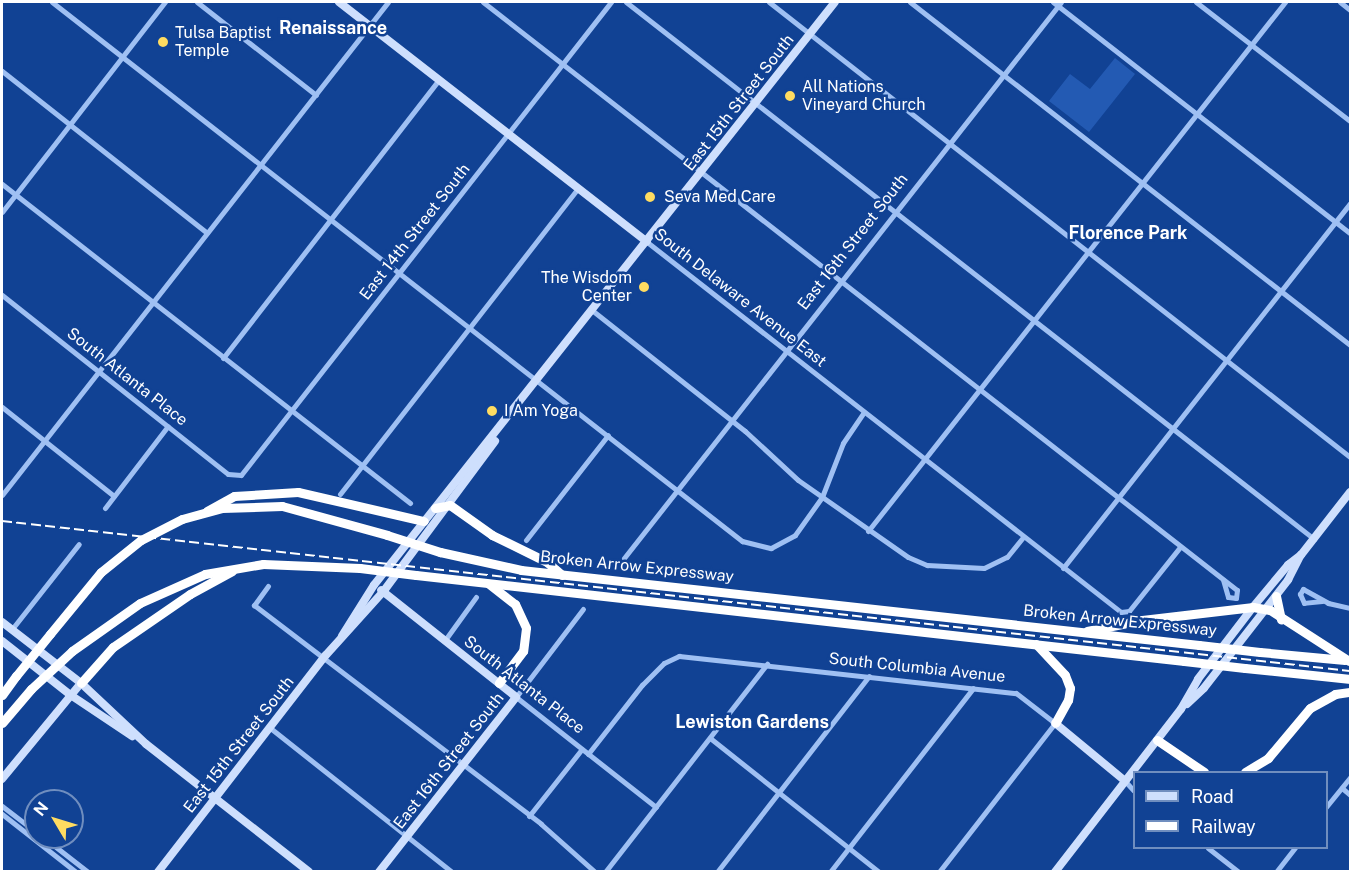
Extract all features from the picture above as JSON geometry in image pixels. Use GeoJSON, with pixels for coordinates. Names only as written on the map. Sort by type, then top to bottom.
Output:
{"type":"FeatureCollection","features":[{"type":"Feature","properties":{"kind":"highway"},"geometry":{"type":"LineString","coordinates":[[207,511],[234,496],[298,492],[424,521]]}},
{"type":"Feature","properties":{"kind":"highway"},"geometry":{"type":"LineString","coordinates":[[435,508],[450,505],[492,535],[547,562],[562,574]]}},
{"type":"Feature","properties":{"kind":"highway","name":"Broken Arrow Expressway"},"geometry":{"type":"LineString","coordinates":[[2,695],[101,572],[141,540],[182,519],[207,511],[243,506],[282,506],[482,564],[1350,661]]}},
{"type":"Feature","properties":{"kind":"highway","name":"Broken Arrow Expressway"},"geometry":{"type":"LineString","coordinates":[[2,723],[31,688],[72,651],[155,594],[205,574],[243,566],[292,564],[360,568],[1350,679]]}},
{"type":"Feature","properties":{"kind":"highway"},"geometry":{"type":"LineString","coordinates":[[81,683],[113,647],[203,586],[243,566]]}},
{"type":"Feature","properties":{"kind":"highway"},"geometry":{"type":"LineString","coordinates":[[486,583],[515,604],[526,628],[523,651],[499,683]]}},
{"type":"Feature","properties":{"kind":"highway"},"geometry":{"type":"LineString","coordinates":[[1276,596],[1281,619]]}},
{"type":"Feature","properties":{"kind":"highway"},"geometry":{"type":"LineString","coordinates":[[1082,632],[1142,620],[1253,607],[1265,609],[1350,661]]}},
{"type":"Feature","properties":{"kind":"highway"},"geometry":{"type":"LineString","coordinates":[[1036,644],[1065,675],[1070,688],[1068,700],[1055,723]]}},
{"type":"Feature","properties":{"kind":"highway"},"geometry":{"type":"LineString","coordinates":[[1247,771],[1268,758],[1310,708],[1335,694],[1350,693]]}},
{"type":"Feature","properties":{"kind":"highway"},"geometry":{"type":"LineString","coordinates":[[1157,740],[1203,771]]}},
{"type":"Feature","properties":{"kind":"main road","name":"South Delaware Avenue East"},"geometry":{"type":"LineString","coordinates":[[339,2],[647,242]]}},
{"type":"Feature","properties":{"kind":"main road","name":"East 15th Street South"},"geometry":{"type":"LineString","coordinates":[[342,636],[374,585],[539,381],[835,2]]}},
{"type":"Feature","properties":{"kind":"main road","name":"East 15th Street South"},"geometry":{"type":"LineString","coordinates":[[159,871],[324,658],[384,592],[450,505],[508,419]]}},
{"type":"Feature","properties":{"kind":"main road"},"geometry":{"type":"LineString","coordinates":[[1181,709],[1204,688],[1276,596],[1301,555],[1350,492]]}},
{"type":"Feature","properties":{"kind":"main road"},"geometry":{"type":"LineString","coordinates":[[1133,771],[1181,709],[1198,679],[1253,607],[1288,565],[1301,555]]}},
{"type":"Feature","properties":{"kind":"main road","name":"South Atlanta Place"},"geometry":{"type":"LineString","coordinates":[[374,585],[516,697]]}},
{"type":"Feature","properties":{"kind":"main road"},"geometry":{"type":"LineString","coordinates":[[2,622],[81,683],[146,744],[309,872]]}},
{"type":"Feature","properties":{"kind":"main road"},"geometry":{"type":"LineString","coordinates":[[12,629],[2,640],[69,694],[146,744]]}},
{"type":"Feature","properties":{"kind":"main road"},"geometry":{"type":"LineString","coordinates":[[2,779],[69,694],[81,683]]}},
{"type":"Feature","properties":{"kind":"main road","name":"East 16th Street South"},"geometry":{"type":"LineString","coordinates":[[379,872],[516,697]]}},
{"type":"Feature","properties":{"kind":"main road","name":"South Columbia Avenue"},"geometry":{"type":"LineString","coordinates":[[1055,723],[1125,782]]}},
{"type":"Feature","properties":{"kind":"main road"},"geometry":{"type":"LineString","coordinates":[[1055,872],[1133,772]]}},
{"type":"Feature","properties":{"kind":"street"},"geometry":{"type":"LineString","coordinates":[[52,2],[742,541],[763,549],[780,545],[804,524],[822,497],[843,443],[864,412]]}},
{"type":"Feature","properties":{"kind":"street"},"geometry":{"type":"LineString","coordinates":[[2,212],[165,2]]}},
{"type":"Feature","properties":{"kind":"street"},"geometry":{"type":"LineString","coordinates":[[197,2],[316,95]]}},
{"type":"Feature","properties":{"kind":"street"},"geometry":{"type":"LineString","coordinates":[[3,494],[388,2]]}},
{"type":"Feature","properties":{"kind":"street"},"geometry":{"type":"LineString","coordinates":[[483,2],[1223,580]]}},
{"type":"Feature","properties":{"kind":"street","name":"East 14th Street South"},"geometry":{"type":"LineString","coordinates":[[237,476],[245,472],[611,2]]}},
{"type":"Feature","properties":{"kind":"street"},"geometry":{"type":"LineString","coordinates":[[626,2],[1314,540]]}},
{"type":"Feature","properties":{"kind":"street"},"geometry":{"type":"LineString","coordinates":[[769,2],[1350,456]]}},
{"type":"Feature","properties":{"kind":"street"},"geometry":{"type":"LineString","coordinates":[[910,2],[1350,345]]}},
{"type":"Feature","properties":{"kind":"street"},"geometry":{"type":"LineString","coordinates":[[1053,2],[1060,4],[1350,233]]}},
{"type":"Feature","properties":{"kind":"street"},"geometry":{"type":"LineString","coordinates":[[1196,2],[1350,121]]}},
{"type":"Feature","properties":{"kind":"street"},"geometry":{"type":"LineString","coordinates":[[868,531],[1285,2]]}},
{"type":"Feature","properties":{"kind":"street"},"geometry":{"type":"LineString","coordinates":[[1340,2],[1350,10]]}},
{"type":"Feature","properties":{"kind":"street","name":"East 16th Street South"},"geometry":{"type":"LineString","coordinates":[[624,558],[894,212],[1060,4]]}},
{"type":"Feature","properties":{"kind":"street"},"geometry":{"type":"LineString","coordinates":[[2,71],[207,233]]}},
{"type":"Feature","properties":{"kind":"street"},"geometry":{"type":"LineString","coordinates":[[223,358],[439,80]]}},
{"type":"Feature","properties":{"kind":"street"},"geometry":{"type":"LineString","coordinates":[[2,184],[410,503]]}},
{"type":"Feature","properties":{"kind":"street"},"geometry":{"type":"LineString","coordinates":[[340,494],[579,189]]}},
{"type":"Feature","properties":{"kind":"street"},"geometry":{"type":"LineString","coordinates":[[1063,568],[1350,203]]}},
{"type":"Feature","properties":{"kind":"street","name":"South Delaware Avenue East"},"geometry":{"type":"LineString","coordinates":[[647,242],[1023,537],[1125,613],[1180,547]]}},
{"type":"Feature","properties":{"kind":"street","name":"South Atlanta Place"},"geometry":{"type":"LineString","coordinates":[[2,295],[228,474],[237,476]]}},
{"type":"Feature","properties":{"kind":"street"},"geometry":{"type":"LineString","coordinates":[[593,311],[731,420],[822,497],[868,531],[919,562],[975,569],[1000,561],[1023,537]]}},
{"type":"Feature","properties":{"kind":"street"},"geometry":{"type":"LineString","coordinates":[[2,407],[114,496]]}},
{"type":"Feature","properties":{"kind":"street"},"geometry":{"type":"LineString","coordinates":[[105,508],[168,426]]}},
{"type":"Feature","properties":{"kind":"street"},"geometry":{"type":"LineString","coordinates":[[526,540],[608,435]]}},
{"type":"Feature","properties":{"kind":"street"},"geometry":{"type":"LineString","coordinates":[[12,629],[79,544]]}},
{"type":"Feature","properties":{"kind":"street"},"geometry":{"type":"LineString","coordinates":[[268,586],[254,604],[529,816],[595,872]]}},
{"type":"Feature","properties":{"kind":"street"},"geometry":{"type":"LineString","coordinates":[[444,640],[476,597]]}},
{"type":"Feature","properties":{"kind":"street"},"geometry":{"type":"LineString","coordinates":[[1322,601],[1350,608]]}},
{"type":"Feature","properties":{"kind":"street","name":"East 16th Street South"},"geometry":{"type":"LineString","coordinates":[[516,697],[583,609]]}},
{"type":"Feature","properties":{"kind":"street","name":"South Columbia Avenue"},"geometry":{"type":"LineString","coordinates":[[588,754],[642,685],[664,663],[689,655],[1016,693],[1055,723]]}},
{"type":"Feature","properties":{"kind":"street"},"geometry":{"type":"LineString","coordinates":[[605,872],[767,664]]}},
{"type":"Feature","properties":{"kind":"street"},"geometry":{"type":"LineString","coordinates":[[717,872],[869,676]]}},
{"type":"Feature","properties":{"kind":"street"},"geometry":{"type":"LineString","coordinates":[[830,872],[973,688]]}},
{"type":"Feature","properties":{"kind":"street","name":"South Atlanta Place"},"geometry":{"type":"LineString","coordinates":[[516,697],[656,807]]}},
{"type":"Feature","properties":{"kind":"street"},"geometry":{"type":"LineString","coordinates":[[939,872],[1055,723]]}},
{"type":"Feature","properties":{"kind":"street"},"geometry":{"type":"LineString","coordinates":[[269,727],[452,872]]}},
{"type":"Feature","properties":{"kind":"street"},"geometry":{"type":"LineString","coordinates":[[710,738],[879,872]]}},
{"type":"Feature","properties":{"kind":"street"},"geometry":{"type":"LineString","coordinates":[[529,816],[582,749]]}},
{"type":"Feature","properties":{"kind":"street"},"geometry":{"type":"LineString","coordinates":[[1328,805],[1350,777]]}},
{"type":"Feature","properties":{"kind":"street","name":"South Columbia Avenue"},"geometry":{"type":"LineString","coordinates":[[1125,782],[1133,790]]}},
{"type":"Feature","properties":{"kind":"street"},"geometry":{"type":"LineString","coordinates":[[1342,788],[1350,795]]}},
{"type":"Feature","properties":{"kind":"street"},"geometry":{"type":"LineString","coordinates":[[2,806],[24,823]]}},
{"type":"Feature","properties":{"kind":"street"},"geometry":{"type":"LineString","coordinates":[[2,814],[76,872]]}},
{"type":"Feature","properties":{"kind":"street"},"geometry":{"type":"LineString","coordinates":[[58,849],[88,872]]}},
{"type":"Feature","properties":{"kind":"street"},"geometry":{"type":"LineString","coordinates":[[1209,849],[1239,872]]}},
{"type":"Feature","properties":{"kind":"street"},"geometry":{"type":"LineString","coordinates":[[1276,872],[1294,849]]}},
{"type":"Feature","properties":{"kind":"shaded area"},"geometry":{"type":"Polygon","coordinates":[[[1115,58],[1135,74],[1089,132],[1049,101],[1070,74],[1090,89],[1115,58]]]}},
{"type":"Feature","properties":{"kind":"railway"},"geometry":{"type":"LineString","coordinates":[[2,521],[1350,671]]}},
{"type":"Feature","properties":{"kind":"place","name":"Tulsa Baptist Temple"},"geometry":{"type":"Point","coordinates":[163,42]}},
{"type":"Feature","properties":{"kind":"place","name":"All Nations Vineyard Church"},"geometry":{"type":"Point","coordinates":[790,96]}},
{"type":"Feature","properties":{"kind":"place","name":"Seva Med Care"},"geometry":{"type":"Point","coordinates":[650,197]}},
{"type":"Feature","properties":{"kind":"place","name":"The Wisdom Center"},"geometry":{"type":"Point","coordinates":[644,287]}},
{"type":"Feature","properties":{"kind":"place","name":"I Am Yoga"},"geometry":{"type":"Point","coordinates":[492,411]}},
{"type":"Feature","properties":{"kind":"district","name":"Renaissance"},"geometry":{"type":"Point","coordinates":[333,28]}},
{"type":"Feature","properties":{"kind":"district","name":"Florence Park"},"geometry":{"type":"Point","coordinates":[1128,233]}},
{"type":"Feature","properties":{"kind":"district","name":"Lewiston Gardens"},"geometry":{"type":"Point","coordinates":[752,722]}}]}
